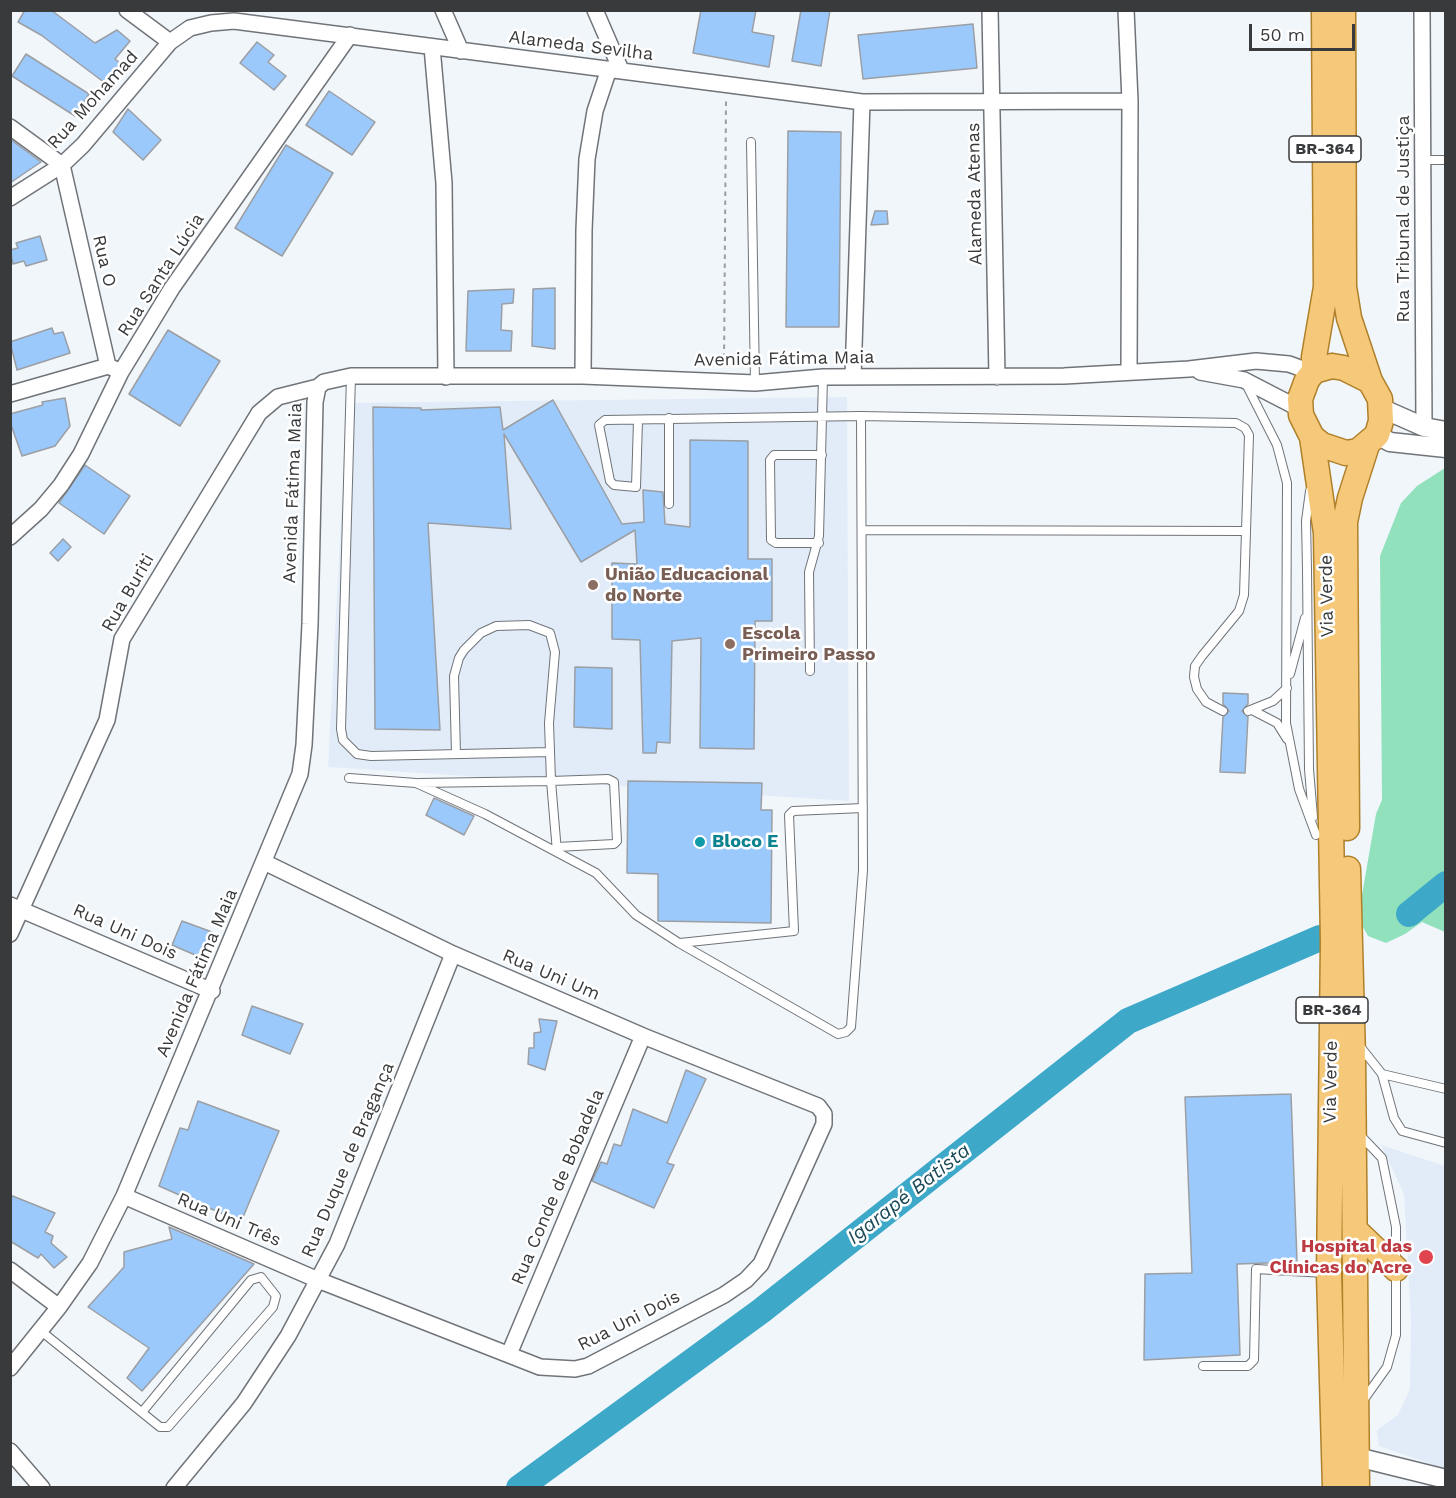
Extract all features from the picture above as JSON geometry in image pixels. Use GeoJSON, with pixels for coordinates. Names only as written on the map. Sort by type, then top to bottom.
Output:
{"type":"FeatureCollection","features":[{"type":"Feature","properties":{"kind":"main road","name":"BR-364"},"geometry":{"type":"LineString","coordinates":[[1324,10],[1326,287],[1313,371],[1302,389],[1300,409],[1313,447],[1336,535]]}},
{"type":"Feature","properties":{"kind":"main road","name":"BR-364"},"geometry":{"type":"LineString","coordinates":[[1336,535],[1372,440],[1381,408],[1377,391],[1370,381],[1349,318],[1344,287],[1343,10]]}},
{"type":"Feature","properties":{"kind":"main road"},"geometry":{"type":"LineString","coordinates":[[1313,371],[1332,366],[1344,368],[1370,381]]}},
{"type":"Feature","properties":{"kind":"main road"},"geometry":{"type":"LineString","coordinates":[[1313,447],[1322,445],[1346,453],[1372,440]]}},
{"type":"Feature","properties":{"kind":"main road","name":"Via Verde"},"geometry":{"type":"LineString","coordinates":[[1335,1488],[1329,1274],[1328,866],[1336,535]]}},
{"type":"Feature","properties":{"kind":"main road","name":"Via Verde"},"geometry":{"type":"LineString","coordinates":[[1336,535],[1353,1037],[1357,1488]]}},
{"type":"Feature","properties":{"kind":"main road"},"geometry":{"type":"LineString","coordinates":[[1355,1230],[1396,1269]]}},
{"type":"Feature","properties":{"kind":"street"},"geometry":{"type":"LineString","coordinates":[[127,10],[170,42]]}},
{"type":"Feature","properties":{"kind":"street"},"geometry":{"type":"LineString","coordinates":[[443,10],[461,51]]}},
{"type":"Feature","properties":{"kind":"street"},"geometry":{"type":"LineString","coordinates":[[583,376],[587,159],[595,111],[615,69],[595,10]]}},
{"type":"Feature","properties":{"kind":"street","name":"Alameda Atenas"},"geometry":{"type":"LineString","coordinates":[[990,10],[997,377]]}},
{"type":"Feature","properties":{"kind":"street"},"geometry":{"type":"LineString","coordinates":[[1126,10],[1130,100],[1129,372]]}},
{"type":"Feature","properties":{"kind":"street","name":"Rua Tribunal de Justiça"},"geometry":{"type":"LineString","coordinates":[[1422,10],[1424,427]]}},
{"type":"Feature","properties":{"kind":"street","name":"Alameda Sevilha"},"geometry":{"type":"LineString","coordinates":[[170,42],[190,28],[234,21],[862,102],[1130,100]]}},
{"type":"Feature","properties":{"kind":"street","name":"Rua Santa Lúcia"},"geometry":{"type":"LineString","coordinates":[[10,537],[41,509],[61,485],[81,454],[115,369],[350,35]]}},
{"type":"Feature","properties":{"kind":"street","name":"Rua Mohamad"},"geometry":{"type":"LineString","coordinates":[[10,198],[62,165],[83,145],[170,42]]}},
{"type":"Feature","properties":{"kind":"street"},"geometry":{"type":"LineString","coordinates":[[432,47],[444,183],[446,377]]}},
{"type":"Feature","properties":{"kind":"street"},"geometry":{"type":"LineString","coordinates":[[853,377],[862,102]]}},
{"type":"Feature","properties":{"kind":"street"},"geometry":{"type":"LineString","coordinates":[[10,126],[62,165]]}},
{"type":"Feature","properties":{"kind":"street","name":"Rua O"},"geometry":{"type":"LineString","coordinates":[[62,165],[115,369]]}},
{"type":"Feature","properties":{"kind":"street","name":"Avenida Fátima Maia"},"geometry":{"type":"LineString","coordinates":[[10,1368],[41,1331],[90,1263],[124,1196],[212,991],[300,774],[304,745],[315,402],[318,387],[330,380],[351,376],[583,376],[754,382],[823,377],[997,377],[1129,372],[1189,369],[1256,361],[1289,364],[1313,371]]}},
{"type":"Feature","properties":{"kind":"street"},"geometry":{"type":"LineString","coordinates":[[10,394],[115,369]]}},
{"type":"Feature","properties":{"kind":"street","name":"Avenida Fátima Maia"},"geometry":{"type":"LineString","coordinates":[[1189,369],[1244,380],[1300,409]]}},
{"type":"Feature","properties":{"kind":"street","name":"Rua Buriti"},"geometry":{"type":"LineString","coordinates":[[10,934],[16,906],[107,720],[122,639],[260,413],[278,398],[318,387]]}},
{"type":"Feature","properties":{"kind":"street"},"geometry":{"type":"LineString","coordinates":[[1381,408],[1424,427],[1446,431]]}},
{"type":"Feature","properties":{"kind":"street"},"geometry":{"type":"LineString","coordinates":[[1372,440],[1446,448]]}},
{"type":"Feature","properties":{"kind":"street","name":"Rua Uni Um"},"geometry":{"type":"LineString","coordinates":[[264,862],[453,954],[643,1036],[818,1106],[824,1114]]}},
{"type":"Feature","properties":{"kind":"street","name":"Rua Uni Dois"},"geometry":{"type":"LineString","coordinates":[[16,906],[212,991]]}},
{"type":"Feature","properties":{"kind":"street","name":"Rua Duque de Bragança"},"geometry":{"type":"LineString","coordinates":[[174,1488],[244,1403],[288,1336],[318,1280],[347,1222],[453,954]]}},
{"type":"Feature","properties":{"kind":"street","name":"Rua Conde de Bobadela"},"geometry":{"type":"LineString","coordinates":[[509,1354],[643,1036]]}},
{"type":"Feature","properties":{"kind":"street","name":"Rua Uni Dois"},"geometry":{"type":"LineString","coordinates":[[318,1280],[540,1367],[557,1370],[588,1366],[724,1294],[746,1280],[761,1264],[824,1124],[824,1114]]}},
{"type":"Feature","properties":{"kind":"street","name":"Rua Uni Três"},"geometry":{"type":"LineString","coordinates":[[124,1196],[318,1280]]}},
{"type":"Feature","properties":{"kind":"street"},"geometry":{"type":"LineString","coordinates":[[10,1270],[59,1307]]}},
{"type":"Feature","properties":{"kind":"street"},"geometry":{"type":"LineString","coordinates":[[10,1451],[42,1488]]}},
{"type":"Feature","properties":{"kind":"street"},"geometry":{"type":"LineString","coordinates":[[1357,1457],[1446,1479]]}},
{"type":"Feature","properties":{"kind":"lane"},"geometry":{"type":"LineString","coordinates":[[751,142],[754,382]]}},
{"type":"Feature","properties":{"kind":"lane"},"geometry":{"type":"LineString","coordinates":[[1421,160],[1446,160]]}},
{"type":"Feature","properties":{"kind":"lane"},"geometry":{"type":"LineString","coordinates":[[351,376],[341,729],[343,740],[357,754],[364,755],[550,753]]}},
{"type":"Feature","properties":{"kind":"lane"},"geometry":{"type":"LineString","coordinates":[[810,671],[809,572],[819,543],[823,377]]}},
{"type":"Feature","properties":{"kind":"lane"},"geometry":{"type":"LineString","coordinates":[[1244,380],[1277,445],[1287,483],[1287,689],[1285,707],[1289,742],[1299,789],[1320,846]]}},
{"type":"Feature","properties":{"kind":"lane"},"geometry":{"type":"LineString","coordinates":[[416,783],[557,850],[596,873],[636,915],[679,943],[838,1034],[846,1032],[852,1027],[863,870],[861,416]]}},
{"type":"Feature","properties":{"kind":"lane"},"geometry":{"type":"LineString","coordinates":[[638,420],[636,487],[614,485],[610,481],[598,425],[604,420],[861,416],[1236,423],[1245,428],[1249,435],[1244,595],[1239,611],[1195,666],[1194,677],[1197,689],[1206,702],[1223,711]]}},
{"type":"Feature","properties":{"kind":"lane"},"geometry":{"type":"LineString","coordinates":[[669,418],[669,504]]}},
{"type":"Feature","properties":{"kind":"lane"},"geometry":{"type":"LineString","coordinates":[[1313,447],[1306,521],[1309,769],[1316,835]]}},
{"type":"Feature","properties":{"kind":"lane"},"geometry":{"type":"LineString","coordinates":[[819,543],[776,543],[771,540],[770,460],[774,455],[822,455]]}},
{"type":"Feature","properties":{"kind":"lane"},"geometry":{"type":"LineString","coordinates":[[862,530],[1245,531]]}},
{"type":"Feature","properties":{"kind":"lane"},"geometry":{"type":"LineString","coordinates":[[1289,742],[1277,723],[1250,711],[1273,701],[1287,689],[1308,608]]}},
{"type":"Feature","properties":{"kind":"lane"},"geometry":{"type":"LineString","coordinates":[[456,754],[454,676],[459,658],[481,633],[504,624],[540,627],[550,633],[554,642],[550,753],[557,850]]}},
{"type":"Feature","properties":{"kind":"lane"},"geometry":{"type":"LineString","coordinates":[[349,778],[416,783],[608,779],[614,782],[616,843],[557,850]]}},
{"type":"Feature","properties":{"kind":"lane"},"geometry":{"type":"LineString","coordinates":[[679,943],[794,931],[789,815],[793,811],[863,808]]}},
{"type":"Feature","properties":{"kind":"lane"},"geometry":{"type":"LineString","coordinates":[[1353,1037],[1382,1074],[1394,1118],[1402,1131],[1446,1143]]}},
{"type":"Feature","properties":{"kind":"lane"},"geometry":{"type":"LineString","coordinates":[[1382,1074],[1446,1089]]}},
{"type":"Feature","properties":{"kind":"lane"},"geometry":{"type":"LineString","coordinates":[[1354,1129],[1382,1158],[1396,1227],[1396,1335],[1387,1367],[1356,1410]]}},
{"type":"Feature","properties":{"kind":"lane"},"geometry":{"type":"LineString","coordinates":[[1203,1366],[1248,1366],[1254,1360],[1256,1269],[1329,1274]]}},
{"type":"Feature","properties":{"kind":"lane"},"geometry":{"type":"LineString","coordinates":[[41,1331],[160,1426],[168,1427],[273,1307],[276,1296],[261,1277],[251,1280],[143,1411]]}},
{"type":"Feature","properties":{"kind":"path"},"geometry":{"type":"LineString","coordinates":[[723,382],[726,86]]}},
{"type":"Feature","properties":{"kind":"shaded area","name":"União Educacional do Norte"},"geometry":{"type":"Polygon","coordinates":[[[847,397],[849,801],[328,767],[347,403],[847,397]]]}},
{"type":"Feature","properties":{"kind":"shaded area","name":"Hospital das Clínicas do Acre"},"geometry":{"type":"Polygon","coordinates":[[[1381,1145],[1445,1166],[1445,1469],[1379,1446],[1377,1430],[1398,1415],[1410,1389],[1411,1320],[1404,1194],[1381,1145]]]}},
{"type":"Feature","properties":{"kind":"green space"},"geometry":{"type":"Polygon","coordinates":[[[1445,468],[1445,932],[1422,922],[1386,943],[1368,936],[1358,918],[1376,814],[1382,800],[1380,556],[1401,503],[1417,486],[1445,468]]]}},
{"type":"Feature","properties":{"kind":"building"},"geometry":{"type":"Polygon","coordinates":[[[25,10],[51,10],[95,43],[117,30],[130,41],[115,59],[124,66],[109,86],[41,35],[18,22],[25,10]]]}},
{"type":"Feature","properties":{"kind":"building"},"geometry":{"type":"Polygon","coordinates":[[[701,10],[756,10],[752,32],[774,36],[769,67],[693,53],[701,10]]]}},
{"type":"Feature","properties":{"kind":"building"},"geometry":{"type":"Polygon","coordinates":[[[801,10],[830,10],[821,66],[792,61],[801,10]]]}},
{"type":"Feature","properties":{"kind":"building"},"geometry":{"type":"Polygon","coordinates":[[[973,24],[977,68],[863,79],[858,35],[973,24]]]}},
{"type":"Feature","properties":{"kind":"building"},"geometry":{"type":"Polygon","coordinates":[[[257,42],[274,55],[268,62],[286,76],[274,90],[240,63],[257,42]]]}},
{"type":"Feature","properties":{"kind":"building"},"geometry":{"type":"Polygon","coordinates":[[[26,54],[89,94],[75,116],[12,76],[26,54]]]}},
{"type":"Feature","properties":{"kind":"building"},"geometry":{"type":"Polygon","coordinates":[[[329,91],[375,122],[352,155],[306,125],[329,91]]]}},
{"type":"Feature","properties":{"kind":"building"},"geometry":{"type":"Polygon","coordinates":[[[128,109],[161,140],[143,160],[113,132],[128,109]]]}},
{"type":"Feature","properties":{"kind":"building"},"geometry":{"type":"Polygon","coordinates":[[[788,131],[841,132],[839,327],[786,327],[788,131]]]}},
{"type":"Feature","properties":{"kind":"building"},"geometry":{"type":"Polygon","coordinates":[[[10,139],[41,162],[10,183],[10,139]]]}},
{"type":"Feature","properties":{"kind":"building"},"geometry":{"type":"Polygon","coordinates":[[[286,145],[333,173],[282,256],[235,228],[286,145]]]}},
{"type":"Feature","properties":{"kind":"building"},"geometry":{"type":"Polygon","coordinates":[[[875,211],[887,211],[888,224],[871,225],[875,211]]]}},
{"type":"Feature","properties":{"kind":"building"},"geometry":{"type":"Polygon","coordinates":[[[40,236],[47,260],[26,266],[24,261],[13,264],[10,250],[18,248],[16,243],[40,236]]]}},
{"type":"Feature","properties":{"kind":"building"},"geometry":{"type":"Polygon","coordinates":[[[555,288],[555,349],[532,346],[533,289],[555,288]]]}},
{"type":"Feature","properties":{"kind":"building"},"geometry":{"type":"Polygon","coordinates":[[[514,289],[513,303],[502,304],[501,330],[512,331],[511,351],[466,351],[468,291],[514,289]]]}},
{"type":"Feature","properties":{"kind":"building"},"geometry":{"type":"Polygon","coordinates":[[[52,328],[54,334],[63,332],[70,353],[17,370],[10,342],[52,328]]]}},
{"type":"Feature","properties":{"kind":"building"},"geometry":{"type":"Polygon","coordinates":[[[168,330],[220,361],[180,426],[129,394],[168,330]]]}},
{"type":"Feature","properties":{"kind":"building"},"geometry":{"type":"Polygon","coordinates":[[[65,398],[70,426],[55,446],[22,456],[10,422],[10,414],[43,405],[42,402],[65,398]]]}},
{"type":"Feature","properties":{"kind":"building"},"geometry":{"type":"Polygon","coordinates":[[[553,400],[622,524],[644,522],[643,490],[663,492],[665,524],[690,527],[690,440],[748,441],[748,559],[772,559],[772,621],[755,621],[754,749],[700,748],[701,638],[672,641],[670,743],[657,742],[656,753],[643,753],[640,640],[612,639],[612,563],[637,564],[635,530],[581,562],[504,434],[511,529],[428,523],[440,730],[375,729],[373,407],[421,408],[421,410],[500,407],[503,430],[553,400]]]}},
{"type":"Feature","properties":{"kind":"building"},"geometry":{"type":"Polygon","coordinates":[[[85,465],[130,496],[104,534],[59,503],[85,465]]]}},
{"type":"Feature","properties":{"kind":"building"},"geometry":{"type":"Polygon","coordinates":[[[63,539],[71,547],[58,561],[50,553],[63,539]]]}},
{"type":"Feature","properties":{"kind":"building"},"geometry":{"type":"Polygon","coordinates":[[[575,667],[612,668],[612,729],[574,727],[575,667]]]}},
{"type":"Feature","properties":{"kind":"building"},"geometry":{"type":"Polygon","coordinates":[[[1223,693],[1248,694],[1248,704],[1242,711],[1248,717],[1245,773],[1220,772],[1223,717],[1229,711],[1223,704],[1223,693]]]}},
{"type":"Feature","properties":{"kind":"building","name":"Bloco E"},"geometry":{"type":"Polygon","coordinates":[[[628,781],[762,783],[761,810],[772,810],[771,923],[658,921],[658,874],[627,873],[628,781]]]}},
{"type":"Feature","properties":{"kind":"building"},"geometry":{"type":"Polygon","coordinates":[[[434,798],[474,816],[464,835],[426,815],[434,798]]]}},
{"type":"Feature","properties":{"kind":"building"},"geometry":{"type":"Polygon","coordinates":[[[182,921],[212,932],[202,958],[172,945],[182,921]]]}},
{"type":"Feature","properties":{"kind":"building"},"geometry":{"type":"Polygon","coordinates":[[[252,1006],[303,1024],[290,1054],[242,1035],[252,1006]]]}},
{"type":"Feature","properties":{"kind":"building"},"geometry":{"type":"Polygon","coordinates":[[[539,1019],[557,1021],[545,1070],[528,1064],[529,1048],[534,1048],[534,1033],[541,1032],[539,1019]]]}},
{"type":"Feature","properties":{"kind":"building"},"geometry":{"type":"Polygon","coordinates":[[[686,1070],[706,1079],[667,1163],[674,1165],[654,1208],[592,1181],[601,1162],[607,1164],[614,1144],[621,1146],[633,1109],[667,1123],[686,1070]]]}},
{"type":"Feature","properties":{"kind":"building"},"geometry":{"type":"Polygon","coordinates":[[[1291,1094],[1297,1262],[1237,1264],[1240,1355],[1144,1360],[1145,1274],[1192,1273],[1185,1097],[1291,1094]]]}},
{"type":"Feature","properties":{"kind":"building"},"geometry":{"type":"Polygon","coordinates":[[[198,1101],[279,1131],[241,1222],[159,1186],[180,1128],[188,1130],[198,1101]]]}},
{"type":"Feature","properties":{"kind":"building"},"geometry":{"type":"Polygon","coordinates":[[[10,1195],[55,1213],[45,1232],[53,1236],[51,1243],[67,1257],[54,1268],[41,1254],[38,1258],[10,1241],[10,1195]]]}},
{"type":"Feature","properties":{"kind":"building"},"geometry":{"type":"Polygon","coordinates":[[[169,1227],[254,1264],[142,1391],[127,1378],[149,1348],[88,1307],[124,1267],[124,1252],[172,1239],[169,1227]]]}},
{"type":"Feature","properties":{"kind":"waterway","name":"Igarapé Batista"},"geometry":{"type":"LineString","coordinates":[[1409,914],[1446,884]]}},
{"type":"Feature","properties":{"kind":"waterway","name":"Igarapé Batista"},"geometry":{"type":"LineString","coordinates":[[519,1488],[761,1311],[1128,1021],[1320,938]]}},
{"type":"Feature","properties":{"kind":"place","name":"União Educacional do Norte"},"geometry":{"type":"Point","coordinates":[593,585]}},
{"type":"Feature","properties":{"kind":"place","name":"Escola Primeiro Passo"},"geometry":{"type":"Point","coordinates":[730,644]}},
{"type":"Feature","properties":{"kind":"place","name":"Bloco E"},"geometry":{"type":"Point","coordinates":[700,842]}},
{"type":"Feature","properties":{"kind":"place","name":"Hospital das Clínicas do Acre"},"geometry":{"type":"Point","coordinates":[1426,1257]}}]}
